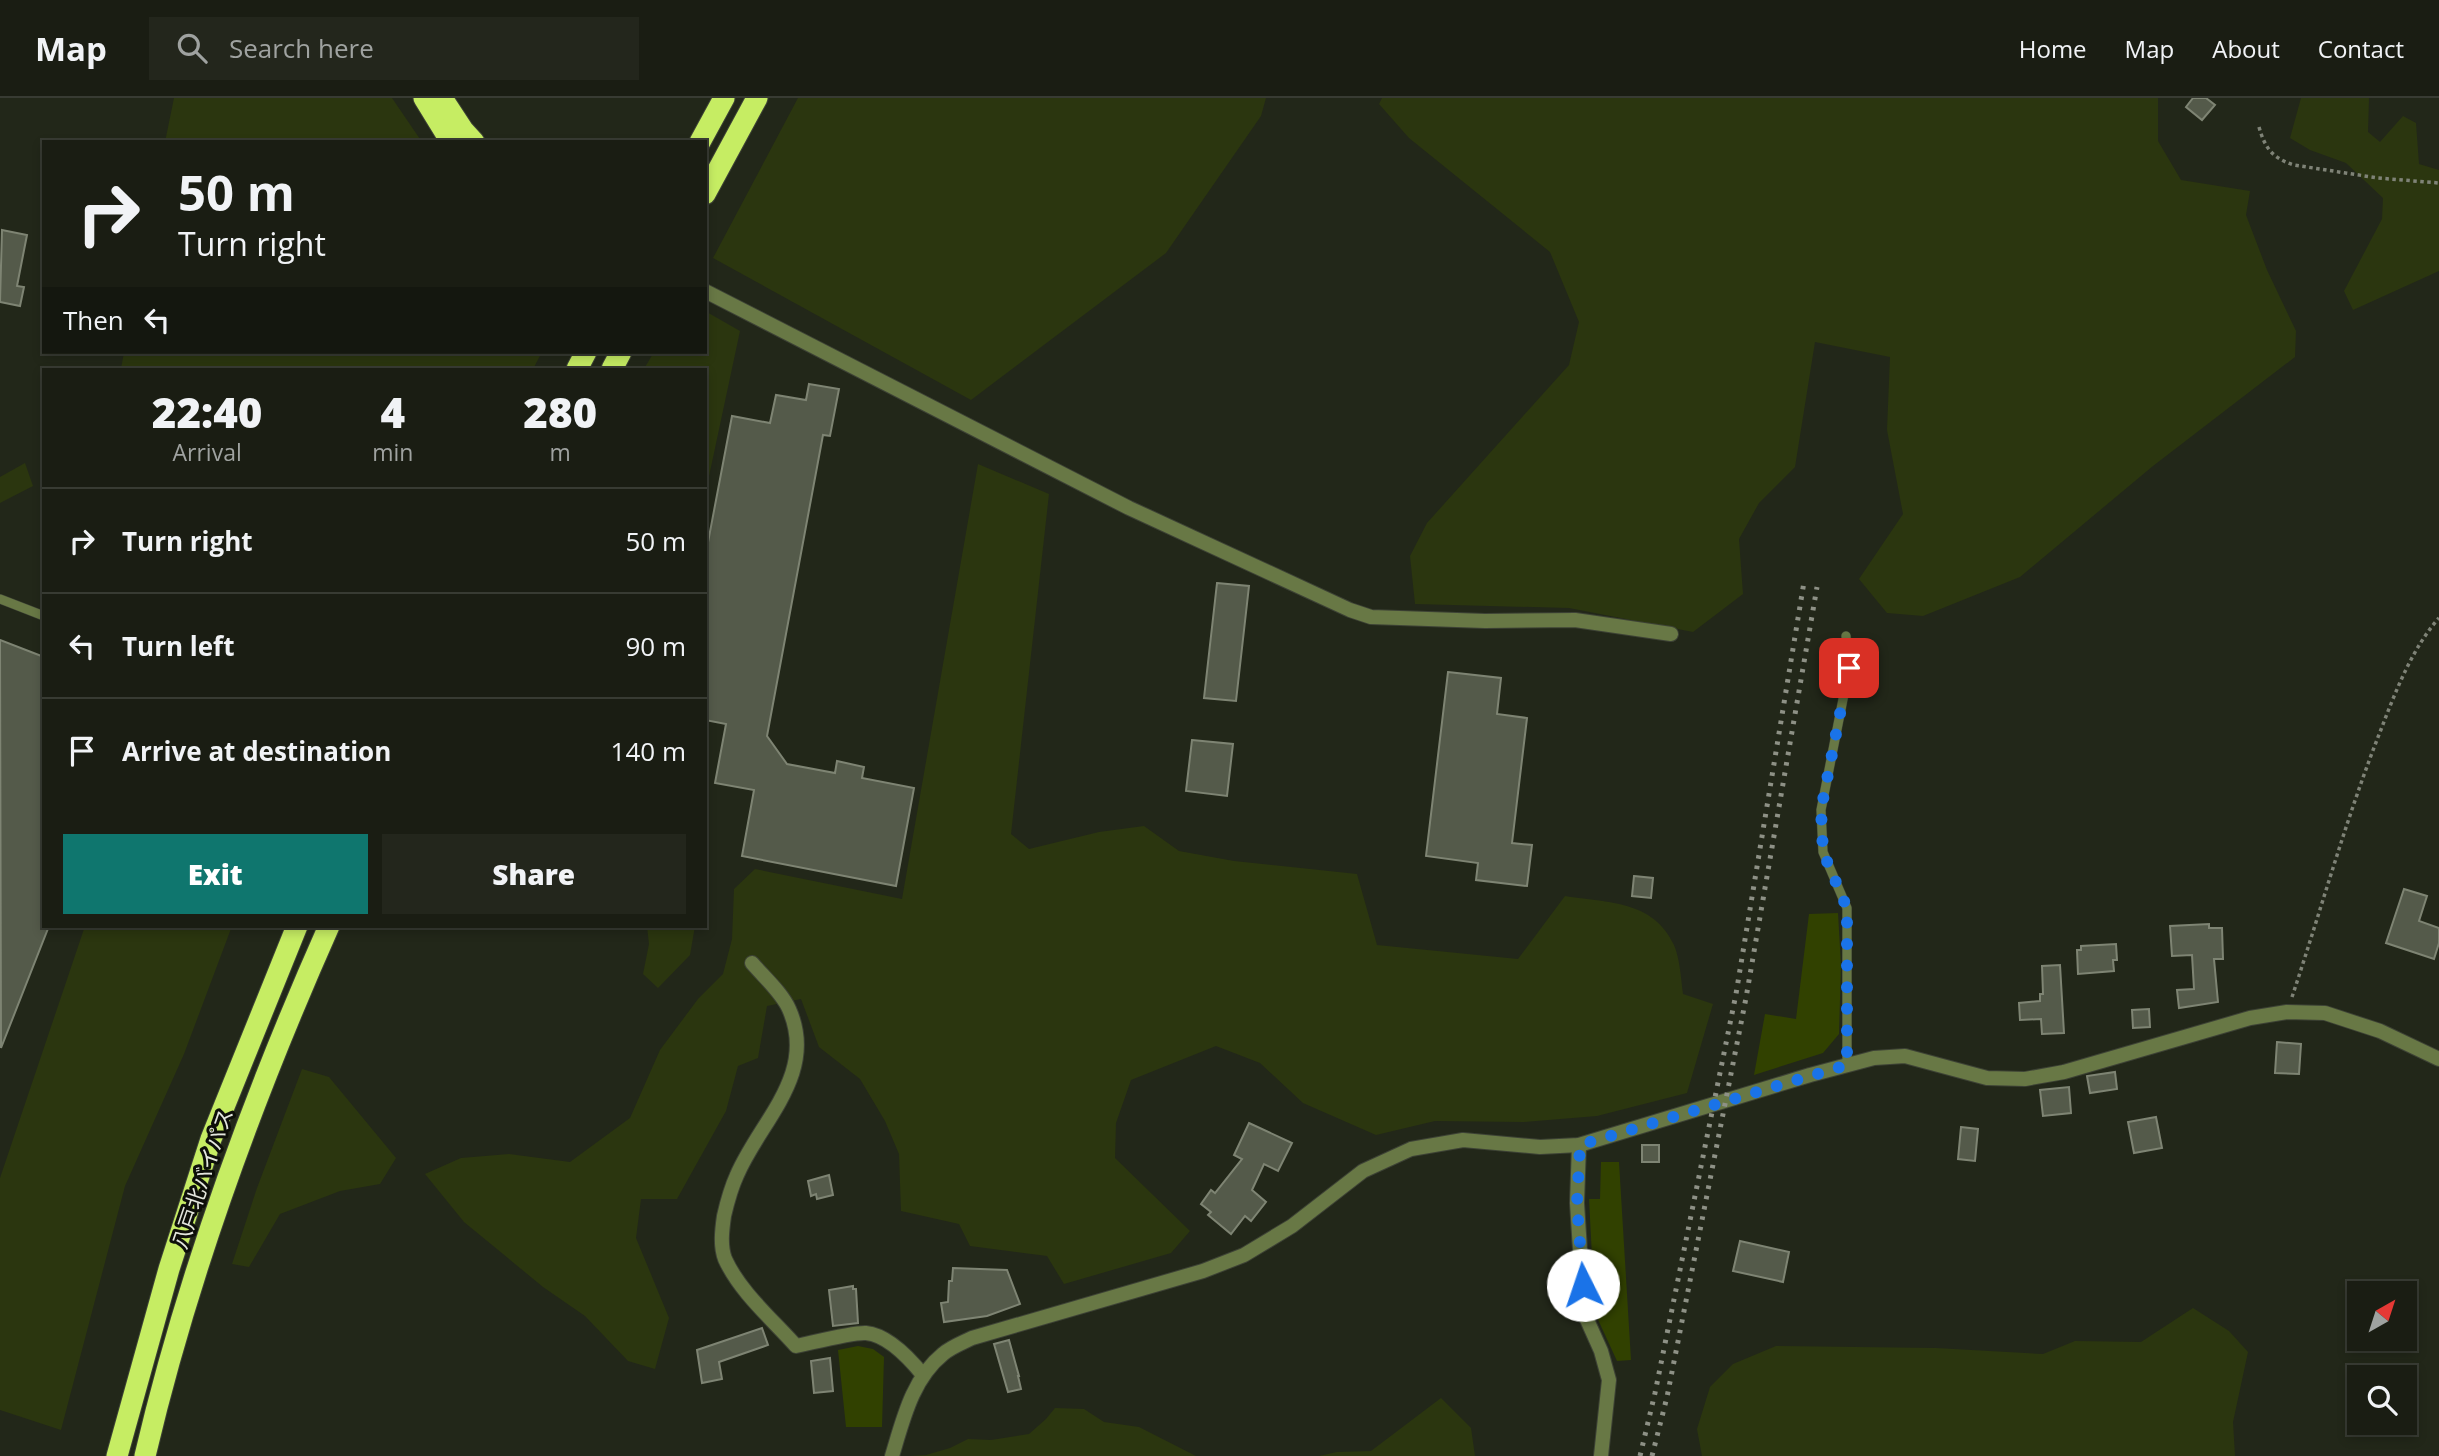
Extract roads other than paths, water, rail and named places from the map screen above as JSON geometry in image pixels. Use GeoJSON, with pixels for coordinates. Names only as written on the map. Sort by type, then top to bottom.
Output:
{"type":"FeatureCollection","features":[{"type":"Feature","properties":{"kind":"highway"},"geometry":{"type":"LineString","coordinates":[[424,98],[450,140]]}},
{"type":"Feature","properties":{"kind":"highway"},"geometry":{"type":"LineString","coordinates":[[442,98],[472,140]]}},
{"type":"Feature","properties":{"kind":"highway"},"geometry":{"type":"LineString","coordinates":[[701,140],[724,98]]}},
{"type":"Feature","properties":{"kind":"highway"},"geometry":{"type":"LineString","coordinates":[[707,190],[757,98]]}},
{"type":"Feature","properties":{"kind":"highway","name":"八戸北バイパス"},"geometry":{"type":"LineString","coordinates":[[117,1456],[169,1269],[211,1139],[296,928]]}},
{"type":"Feature","properties":{"kind":"highway","name":"八戸北バイパス"},"geometry":{"type":"LineString","coordinates":[[145,1456],[190,1295],[231,1164],[286,1024],[328,928]]}},
{"type":"Feature","properties":{"kind":"street"},"geometry":{"type":"LineString","coordinates":[[707,292],[1129,508],[1350,610],[1371,617],[1485,621],[1576,620],[1671,634]]}},
{"type":"Feature","properties":{"kind":"street"},"geometry":{"type":"LineString","coordinates":[[752,963],[788,1007],[797,1034],[794,1069],[786,1092],[737,1174],[726,1207],[722,1231],[724,1256],[739,1283],[796,1346],[866,1333],[885,1340],[911,1360],[923,1375]]}},
{"type":"Feature","properties":{"kind":"street"},"geometry":{"type":"LineString","coordinates":[[892,1456],[906,1409],[923,1375],[944,1353],[972,1338],[1203,1271],[1244,1255],[1292,1226],[1363,1171],[1411,1149],[1463,1140],[1540,1147],[1580,1145],[1874,1058],[1905,1056],[1987,1078],[2025,1079],[2064,1072],[2249,1018],[2287,1012],[2325,1013],[2381,1031],[2439,1059]]}},
{"type":"Feature","properties":{"kind":"street"},"geometry":{"type":"LineString","coordinates":[[1580,1145],[1577,1203],[1584,1312],[1601,1351],[1609,1380],[1601,1456]]}},
{"type":"Feature","properties":{"kind":"lane"},"geometry":{"type":"LineString","coordinates":[[0,599],[42,615]]}},
{"type":"Feature","properties":{"kind":"lane"},"geometry":{"type":"LineString","coordinates":[[1846,636],[1849,668],[1821,810],[1823,852],[1847,908],[1847,1065]]}},
{"type":"Feature","properties":{"kind":"railway"},"geometry":{"type":"LineString","coordinates":[[1640,1456],[1736,994],[1804,582]]}},
{"type":"Feature","properties":{"kind":"railway"},"geometry":{"type":"LineString","coordinates":[[1652,1456],[1667,1397],[1746,998],[1817,587]]}}]}
